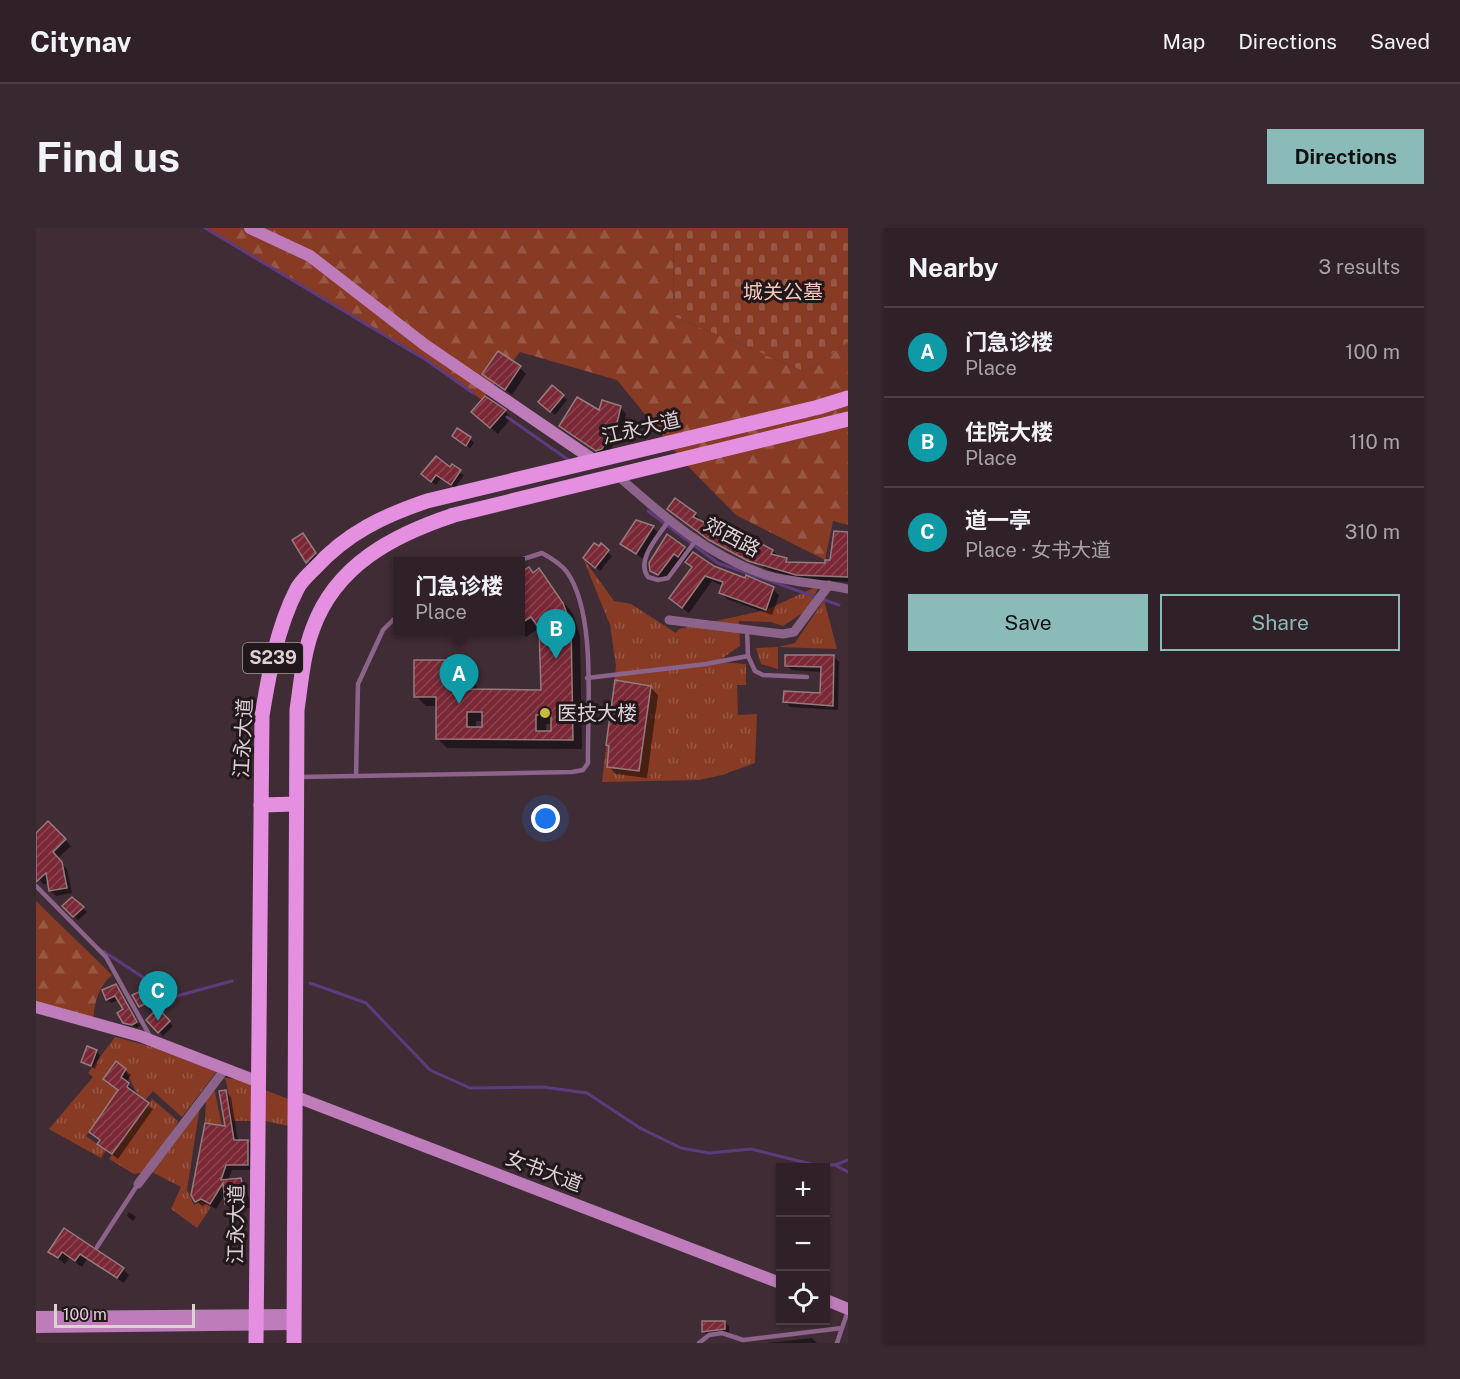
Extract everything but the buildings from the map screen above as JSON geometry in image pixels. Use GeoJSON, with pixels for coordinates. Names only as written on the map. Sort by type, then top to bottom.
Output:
{"type":"FeatureCollection","features":[{"type":"Feature","properties":{"kind":"main road"},"geometry":{"type":"LineString","coordinates":[[250,228],[310,255],[425,345],[595,461]]}},
{"type":"Feature","properties":{"kind":"main road","name":"江永大道"},"geometry":{"type":"LineString","coordinates":[[256,1343],[262,716],[270,666],[298,587],[348,536],[371,523],[427,501],[819,407],[848,398]]}},
{"type":"Feature","properties":{"kind":"main road","name":"S239"},"geometry":{"type":"LineString","coordinates":[[294,1343],[297,710],[303,665],[313,628],[332,591],[351,570],[396,537],[422,525],[476,509],[848,419]]}},
{"type":"Feature","properties":{"kind":"main road"},"geometry":{"type":"LineString","coordinates":[[261,805],[296,804]]}},
{"type":"Feature","properties":{"kind":"main road"},"geometry":{"type":"LineString","coordinates":[[36,1007],[152,1040],[259,1082]]}},
{"type":"Feature","properties":{"kind":"main road","name":"女书大道"},"geometry":{"type":"LineString","coordinates":[[294,1096],[776,1281]]}},
{"type":"Feature","properties":{"kind":"main road"},"geometry":{"type":"LineString","coordinates":[[830,1302],[848,1309]]}},
{"type":"Feature","properties":{"kind":"main road"},"geometry":{"type":"LineString","coordinates":[[36,1317],[256,1320]]}},
{"type":"Feature","properties":{"kind":"main road"},"geometry":{"type":"LineString","coordinates":[[36,1327],[293,1319]]}},
{"type":"Feature","properties":{"kind":"street","name":"郊西路"},"geometry":{"type":"LineString","coordinates":[[618,476],[668,523],[694,543],[724,559],[768,575],[848,589]]}},
{"type":"Feature","properties":{"kind":"street"},"geometry":{"type":"LineString","coordinates":[[669,620],[783,634],[794,632],[829,585]]}},
{"type":"Feature","properties":{"kind":"street"},"geometry":{"type":"LineString","coordinates":[[138,1184],[225,1069]]}},
{"type":"Feature","properties":{"kind":"lane"},"geometry":{"type":"LineString","coordinates":[[668,523],[644,564],[646,573],[652,579],[668,578],[694,543]]}},
{"type":"Feature","properties":{"kind":"lane"},"geometry":{"type":"LineString","coordinates":[[297,777],[583,770],[588,763],[587,628],[577,594],[567,572],[542,553],[525,558]]}},
{"type":"Feature","properties":{"kind":"lane"},"geometry":{"type":"LineString","coordinates":[[356,776],[358,684],[383,630],[393,620]]}},
{"type":"Feature","properties":{"kind":"lane"},"geometry":{"type":"LineString","coordinates":[[747,629],[748,656],[755,671],[763,675],[807,677]]}},
{"type":"Feature","properties":{"kind":"lane"},"geometry":{"type":"LineString","coordinates":[[587,678],[717,663],[748,656]]}},
{"type":"Feature","properties":{"kind":"lane"},"geometry":{"type":"LineString","coordinates":[[36,886],[106,957],[152,1040]]}},
{"type":"Feature","properties":{"kind":"lane"},"geometry":{"type":"LineString","coordinates":[[97,1247],[138,1184]]}},
{"type":"Feature","properties":{"kind":"lane"},"geometry":{"type":"LineString","coordinates":[[837,1343],[848,1309]]}},
{"type":"Feature","properties":{"kind":"lane"},"geometry":{"type":"LineString","coordinates":[[699,1343],[709,1335],[722,1333],[743,1340],[842,1328]]}},
{"type":"Feature","properties":{"kind":"green space"},"geometry":{"type":"Polygon","coordinates":[[[206,228],[674,228],[673,316],[806,372],[848,342],[848,525],[833,521],[825,560],[736,515],[683,461],[617,380],[520,352],[482,400],[426,360],[206,228]]]}},
{"type":"Feature","properties":{"kind":"green space","name":"城关公墓"},"geometry":{"type":"Polygon","coordinates":[[[674,228],[848,228],[848,342],[806,372],[673,316],[674,228]]]}},
{"type":"Feature","properties":{"kind":"green space"},"geometry":{"type":"Polygon","coordinates":[[[583,558],[614,601],[631,604],[676,633],[679,629],[766,610],[820,585],[807,610],[783,626],[771,622],[739,621],[740,646],[717,662],[746,664],[746,685],[737,685],[738,715],[757,714],[755,763],[722,775],[699,780],[602,782],[616,666],[610,625],[583,558]]]}},
{"type":"Feature","properties":{"kind":"green space"},"geometry":{"type":"Polygon","coordinates":[[[824,600],[837,649],[778,647],[795,643],[824,600]]]}},
{"type":"Feature","properties":{"kind":"green space"},"geometry":{"type":"Polygon","coordinates":[[[778,647],[778,669],[761,664],[756,648],[778,647]]]}},
{"type":"Feature","properties":{"kind":"green space"},"geometry":{"type":"Polygon","coordinates":[[[36,901],[112,975],[103,985],[98,996],[93,1022],[36,1007],[36,901]]]}},
{"type":"Feature","properties":{"kind":"green space"},"geometry":{"type":"Polygon","coordinates":[[[115,1037],[160,1049],[217,1071],[182,1117],[153,1091],[145,1100],[136,1090],[125,1070],[115,1061],[103,1079],[118,1090],[86,1136],[106,1150],[101,1158],[49,1129],[93,1077],[88,1073],[115,1037]]]}},
{"type":"Feature","properties":{"kind":"green space"},"geometry":{"type":"Polygon","coordinates":[[[223,1078],[237,1079],[288,1099],[288,1126],[265,1121],[233,1121],[226,1080],[223,1078]]]}},
{"type":"Feature","properties":{"kind":"green space"},"geometry":{"type":"Polygon","coordinates":[[[214,1088],[222,1126],[205,1123],[206,1098],[214,1088]]]}},
{"type":"Feature","properties":{"kind":"green space"},"geometry":{"type":"Polygon","coordinates":[[[152,1099],[178,1121],[145,1172],[134,1174],[109,1159],[152,1099]]]}},
{"type":"Feature","properties":{"kind":"green space"},"geometry":{"type":"Polygon","coordinates":[[[200,1106],[187,1190],[194,1205],[201,1201],[211,1207],[197,1228],[171,1209],[181,1187],[152,1172],[200,1106]]]}},
{"type":"Feature","properties":{"kind":"waterway"},"geometry":{"type":"LineString","coordinates":[[205,228],[426,360],[473,393]]}},
{"type":"Feature","properties":{"kind":"waterway"},"geometry":{"type":"LineString","coordinates":[[507,417],[570,461]]}},
{"type":"Feature","properties":{"kind":"waterway"},"geometry":{"type":"LineString","coordinates":[[648,511],[718,563],[839,605]]}},
{"type":"Feature","properties":{"kind":"waterway"},"geometry":{"type":"LineString","coordinates":[[103,951],[173,997],[232,981]]}},
{"type":"Feature","properties":{"kind":"waterway"},"geometry":{"type":"LineString","coordinates":[[310,983],[366,1003],[430,1070],[470,1088],[543,1087],[587,1093],[640,1128],[681,1148],[709,1153],[751,1149],[811,1164],[835,1165],[848,1172]]}},
{"type":"Feature","properties":{"kind":"waterway"},"geometry":{"type":"LineString","coordinates":[[835,1165],[848,1160]]}},
{"type":"Feature","properties":{"kind":"place","name":"住院大楼"},"geometry":{"type":"Point","coordinates":[556,659]}},
{"type":"Feature","properties":{"kind":"place","name":"门急诊楼"},"geometry":{"type":"Point","coordinates":[459,704]}},
{"type":"Feature","properties":{"kind":"place","name":"医技大楼"},"geometry":{"type":"Point","coordinates":[545,713]}},
{"type":"Feature","properties":{"kind":"place","name":"道一亭"},"geometry":{"type":"Point","coordinates":[158,1021]}}]}
